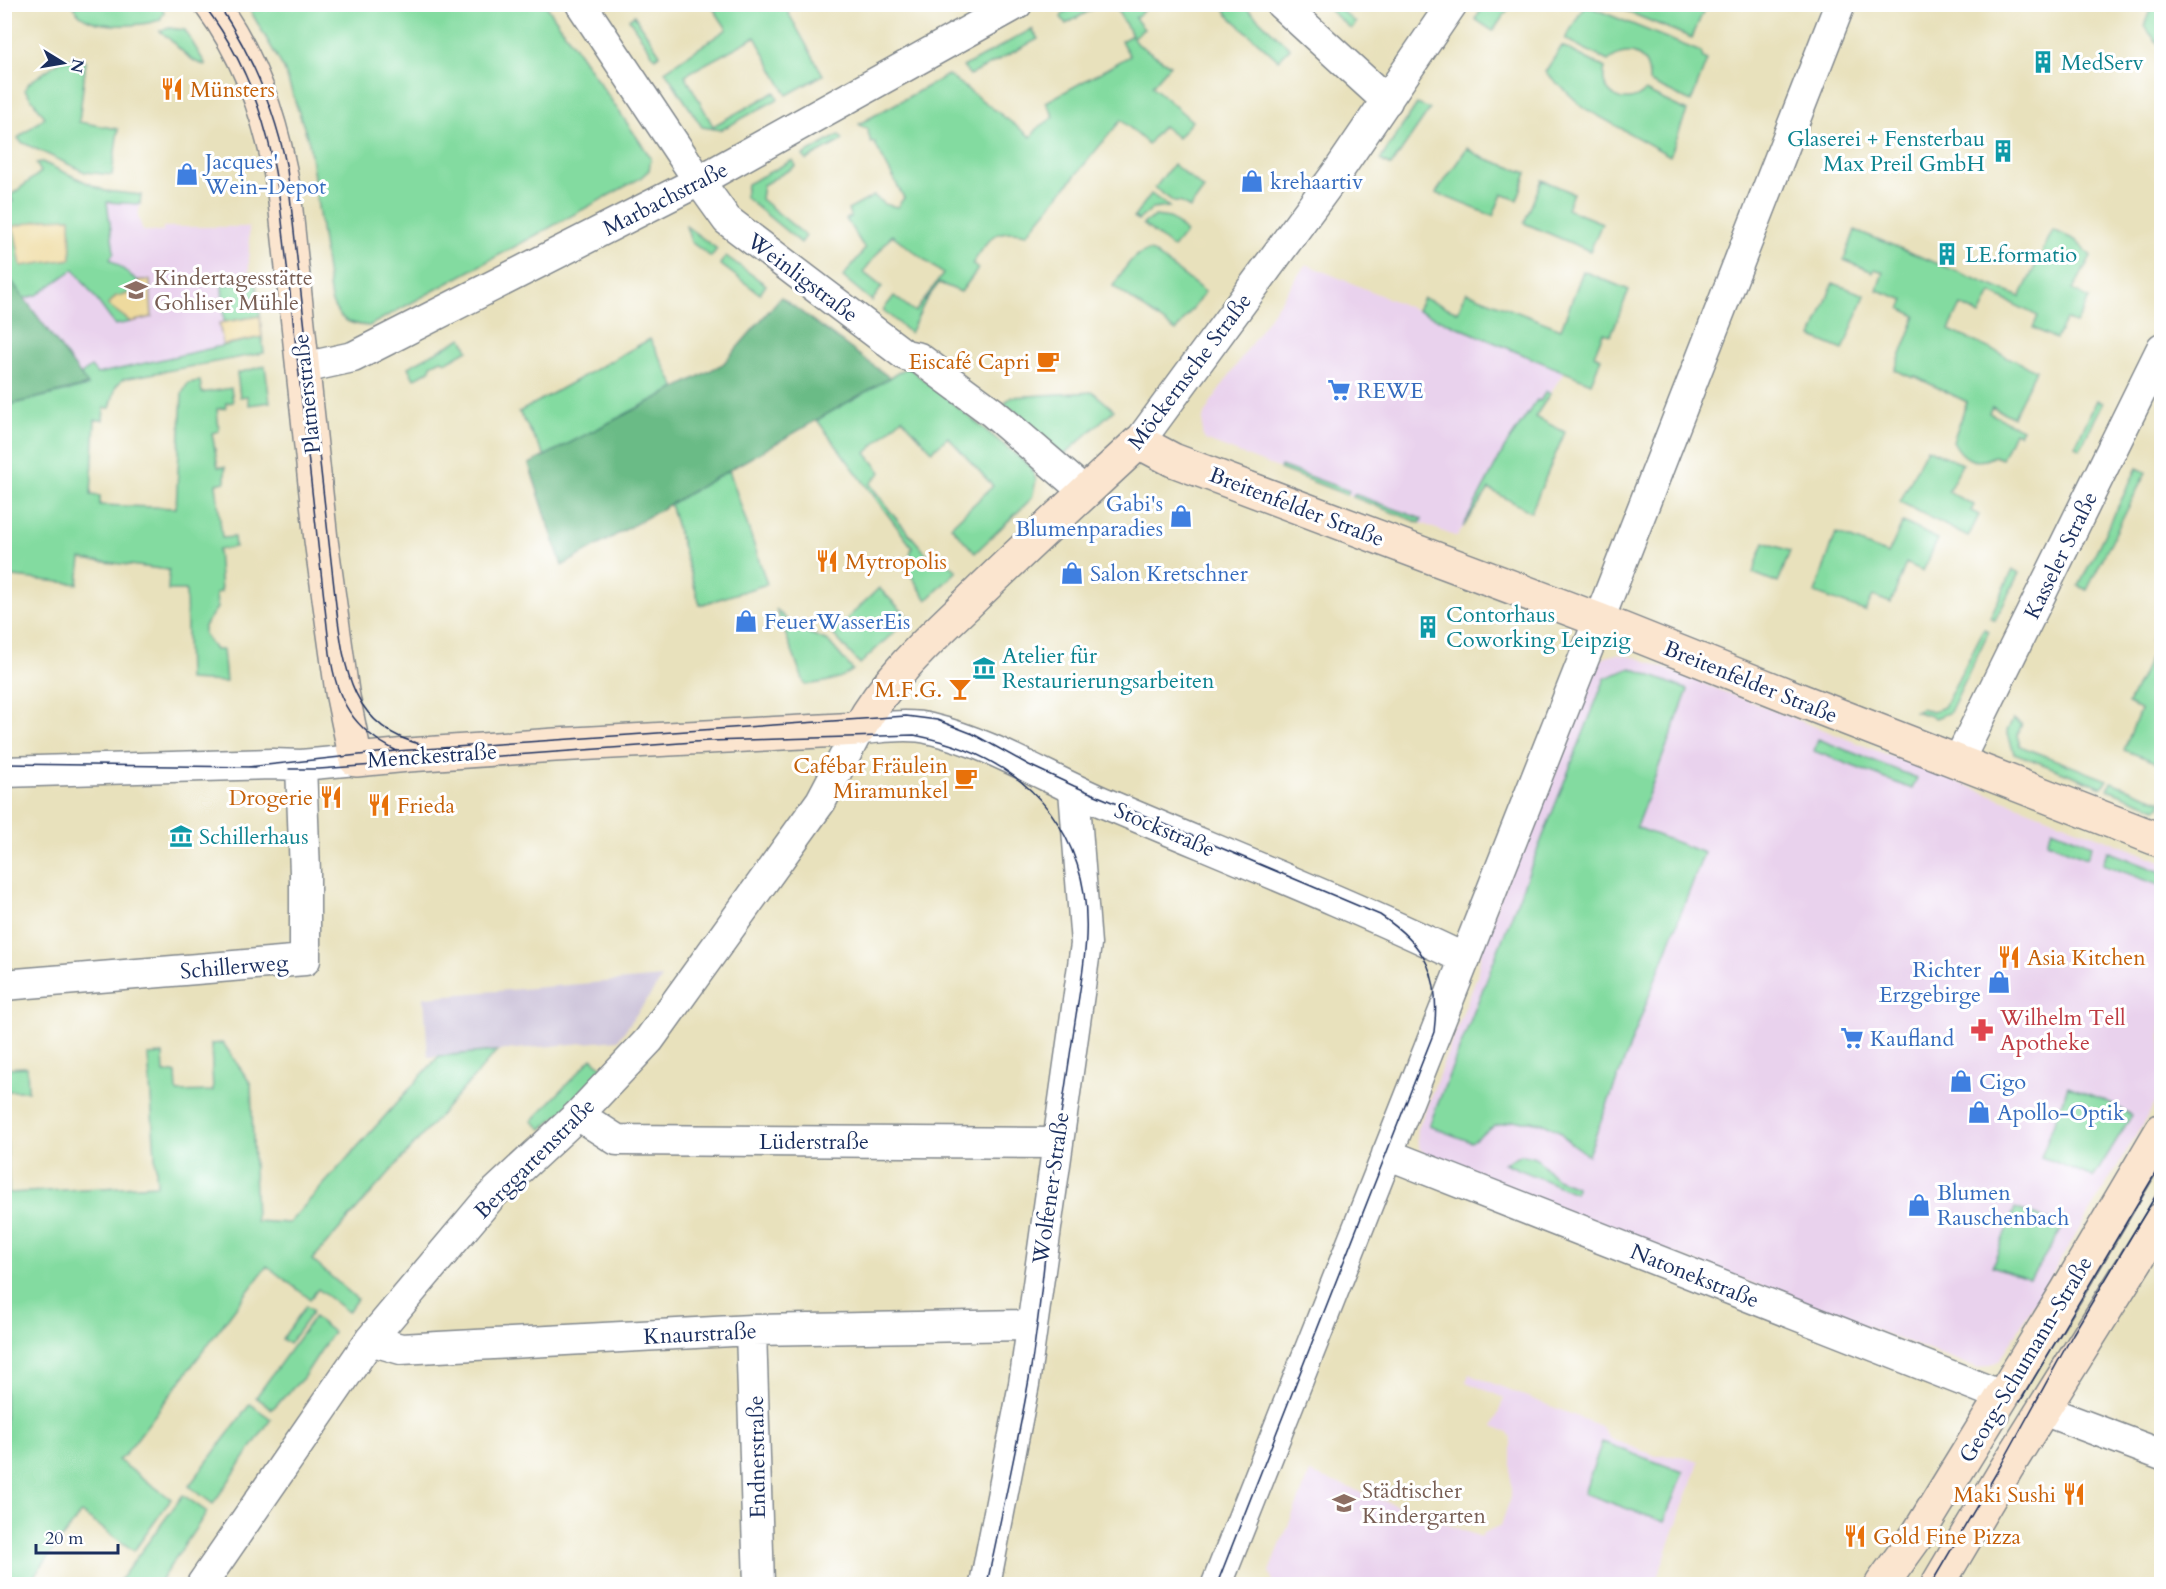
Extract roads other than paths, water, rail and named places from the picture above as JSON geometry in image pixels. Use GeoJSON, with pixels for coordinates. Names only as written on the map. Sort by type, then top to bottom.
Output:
{"type":"FeatureCollection","features":[{"type":"Feature","properties":{"kind":"main road","name":"Platnerstraße"},"geometry":{"type":"LineString","coordinates":[[211,4],[245,63],[264,104],[284,192],[321,540],[342,692],[356,760]]}},
{"type":"Feature","properties":{"kind":"main road","name":"Breitenfelder Straße"},"geometry":{"type":"LineString","coordinates":[[1139,442],[1173,460],[1599,620],[2162,841]]}},
{"type":"Feature","properties":{"kind":"main road","name":"Möckernsche Straße"},"geometry":{"type":"LineString","coordinates":[[858,729],[875,701],[934,636],[1139,442]]}},
{"type":"Feature","properties":{"kind":"main road","name":"Menckestraße"},"geometry":{"type":"LineString","coordinates":[[356,760],[567,744],[858,729]]}},
{"type":"Feature","properties":{"kind":"main road","name":"Georg-Schumann-Straße"},"geometry":{"type":"LineString","coordinates":[[1882,1584],[1918,1534],[2073,1282],[2162,1130]]}},
{"type":"Feature","properties":{"kind":"main road","name":"Georg-Schumann-Straße"},"geometry":{"type":"LineString","coordinates":[[1938,1584],[2162,1219]]}},
{"type":"Feature","properties":{"kind":"street","name":"Weinligstraße"},"geometry":{"type":"LineString","coordinates":[[581,4],[699,182],[727,220],[905,355],[919,358],[992,412],[1085,492]]}},
{"type":"Feature","properties":{"kind":"street","name":"Marbachstraße"},"geometry":{"type":"LineString","coordinates":[[303,368],[353,357],[699,182],[1017,4]]}},
{"type":"Feature","properties":{"kind":"street"},"geometry":{"type":"LineString","coordinates":[[1281,4],[1387,100]]}},
{"type":"Feature","properties":{"kind":"street","name":"Möckernsche Straße"},"geometry":{"type":"LineString","coordinates":[[1139,442],[1339,170],[1452,4]]}},
{"type":"Feature","properties":{"kind":"street"},"geometry":{"type":"LineString","coordinates":[[1217,1584],[1840,4]]}},
{"type":"Feature","properties":{"kind":"street","name":"Kasseler Straße"},"geometry":{"type":"LineString","coordinates":[[1958,762],[2162,348]]}},
{"type":"Feature","properties":{"kind":"street","name":"Stockstraße"},"geometry":{"type":"LineString","coordinates":[[858,729],[914,727],[930,729],[974,742],[1074,790],[1373,916],[1465,959]]}},
{"type":"Feature","properties":{"kind":"street","name":"Berggartenstraße"},"geometry":{"type":"LineString","coordinates":[[202,1584],[369,1340],[492,1195],[578,1115],[649,1040],[821,801],[858,729]]}},
{"type":"Feature","properties":{"kind":"street","name":"Menckestraße"},"geometry":{"type":"LineString","coordinates":[[4,772],[301,765],[356,760]]}},
{"type":"Feature","properties":{"kind":"street","name":"Schillerweg"},"geometry":{"type":"LineString","coordinates":[[4,985],[305,960],[301,765]]}},
{"type":"Feature","properties":{"kind":"street","name":"Wolfener Straße"},"geometry":{"type":"LineString","coordinates":[[985,1584],[1024,1384],[1086,944],[1074,790]]}},
{"type":"Feature","properties":{"kind":"street","name":"Lüderstraße"},"geometry":{"type":"LineString","coordinates":[[578,1115],[617,1140],[1057,1143]]}},
{"type":"Feature","properties":{"kind":"street","name":"Natonekstraße"},"geometry":{"type":"LineString","coordinates":[[1387,1154],[2002,1396]]}},
{"type":"Feature","properties":{"kind":"street","name":"Knaurstraße"},"geometry":{"type":"LineString","coordinates":[[369,1340],[401,1349],[752,1330],[1031,1325]]}},
{"type":"Feature","properties":{"kind":"street","name":"Endnerstraße"},"geometry":{"type":"LineString","coordinates":[[752,1330],[759,1584]]}},
{"type":"Feature","properties":{"kind":"street"},"geometry":{"type":"LineString","coordinates":[[2043,1410],[2162,1455]]}},
{"type":"Feature","properties":{"kind":"tram line"},"geometry":{"type":"LineString","coordinates":[[203,4],[219,26],[245,74],[264,124],[276,176],[333,670],[342,699],[358,723],[382,743],[397,751]]}},
{"type":"Feature","properties":{"kind":"tram line"},"geometry":{"type":"LineString","coordinates":[[218,4],[261,83],[276,125],[287,169],[336,605],[348,673],[366,710],[381,725],[400,737],[424,745]]}},
{"type":"Feature","properties":{"kind":"tram line"},"geometry":{"type":"LineString","coordinates":[[248,767],[396,751],[906,716],[937,720],[973,734],[1029,765],[1074,786],[1380,915],[1396,927],[1420,951],[1427,964],[1435,995],[1434,1032],[1217,1584]]}},
{"type":"Feature","properties":{"kind":"tram line"},"geometry":{"type":"LineString","coordinates":[[289,769],[319,769],[708,741],[914,735],[942,742],[992,762],[1014,776],[1034,793],[1051,813],[1066,837],[1077,864],[1085,901],[1086,940],[1057,1142],[1034,1350],[987,1584]]}},
{"type":"Feature","properties":{"kind":"tram line"},"geometry":{"type":"LineString","coordinates":[[4,764],[256,767]]}},
{"type":"Feature","properties":{"kind":"tram line"},"geometry":{"type":"LineString","coordinates":[[2020,1402],[2162,1162]]}},
{"type":"Feature","properties":{"kind":"tram line"},"geometry":{"type":"LineString","coordinates":[[1931,1584],[2001,1465],[2073,1334],[2162,1185]]}},
{"type":"Feature","properties":{"kind":"place","name":"MedServ"},"geometry":{"type":"Point","coordinates":[2043,62]}},
{"type":"Feature","properties":{"kind":"place","name":"Münsters"},"geometry":{"type":"Point","coordinates":[172,89]}},
{"type":"Feature","properties":{"kind":"place","name":"Glaserei + Fensterbau Max Preil GmbH"},"geometry":{"type":"Point","coordinates":[2003,151]}},
{"type":"Feature","properties":{"kind":"place","name":"Jacques' Wein-Depot"},"geometry":{"type":"Point","coordinates":[187,174]}},
{"type":"Feature","properties":{"kind":"place","name":"krehaartiv"},"geometry":{"type":"Point","coordinates":[1252,181]}},
{"type":"Feature","properties":{"kind":"place","name":"LE.formatio"},"geometry":{"type":"Point","coordinates":[1947,254]}},
{"type":"Feature","properties":{"kind":"place","name":"Kindertagesstätte Gohliser Mühle"},"geometry":{"type":"Point","coordinates":[136,290]}},
{"type":"Feature","properties":{"kind":"place","name":"Eiscafé Capri"},"geometry":{"type":"Point","coordinates":[1048,361]}},
{"type":"Feature","properties":{"kind":"place","name":"REWE"},"geometry":{"type":"Point","coordinates":[1339,390]}},
{"type":"Feature","properties":{"kind":"place","name":"Gabi's Blumenparadies"},"geometry":{"type":"Point","coordinates":[1181,516]}},
{"type":"Feature","properties":{"kind":"place","name":"Mytropolis"},"geometry":{"type":"Point","coordinates":[827,561]}},
{"type":"Feature","properties":{"kind":"place","name":"Salon Kretschner"},"geometry":{"type":"Point","coordinates":[1072,573]}},
{"type":"Feature","properties":{"kind":"place","name":"FeuerWasserEis"},"geometry":{"type":"Point","coordinates":[746,621]}},
{"type":"Feature","properties":{"kind":"place","name":"Contorhaus Coworking Leipzig"},"geometry":{"type":"Point","coordinates":[1428,627]}},
{"type":"Feature","properties":{"kind":"place","name":"Atelier für Restaurierungsarbeiten"},"geometry":{"type":"Point","coordinates":[984,668]}},
{"type":"Feature","properties":{"kind":"place","name":"M.F.G."},"geometry":{"type":"Point","coordinates":[960,689]}},
{"type":"Feature","properties":{"kind":"place","name":"Cafébar Fräulein Miramunkel"},"geometry":{"type":"Point","coordinates":[966,778]}},
{"type":"Feature","properties":{"kind":"place","name":"Drogerie"},"geometry":{"type":"Point","coordinates":[331,797]}},
{"type":"Feature","properties":{"kind":"place","name":"Frieda"},"geometry":{"type":"Point","coordinates":[379,805]}},
{"type":"Feature","properties":{"kind":"place","name":"Schillerhaus"},"geometry":{"type":"Point","coordinates":[181,836]}},
{"type":"Feature","properties":{"kind":"place","name":"Asia Kitchen"},"geometry":{"type":"Point","coordinates":[2009,957]}},
{"type":"Feature","properties":{"kind":"place","name":"Richter Erzgebirge"},"geometry":{"type":"Point","coordinates":[1999,982]}},
{"type":"Feature","properties":{"kind":"place","name":"Wilhelm Tell Apotheke"},"geometry":{"type":"Point","coordinates":[1982,1030]}},
{"type":"Feature","properties":{"kind":"place","name":"Kaufland"},"geometry":{"type":"Point","coordinates":[1852,1038]}},
{"type":"Feature","properties":{"kind":"place","name":"Cigo"},"geometry":{"type":"Point","coordinates":[1961,1081]}},
{"type":"Feature","properties":{"kind":"place","name":"Apollo-Optik"},"geometry":{"type":"Point","coordinates":[1979,1112]}},
{"type":"Feature","properties":{"kind":"place","name":"Blumen Rauschenbach"},"geometry":{"type":"Point","coordinates":[1919,1205]}},
{"type":"Feature","properties":{"kind":"place","name":"Maki Sushi"},"geometry":{"type":"Point","coordinates":[2074,1494]}},
{"type":"Feature","properties":{"kind":"place","name":"Städtischer Kindergarten"},"geometry":{"type":"Point","coordinates":[1344,1503]}},
{"type":"Feature","properties":{"kind":"place","name":"Gold Fine Pizza"},"geometry":{"type":"Point","coordinates":[1855,1536]}}]}
